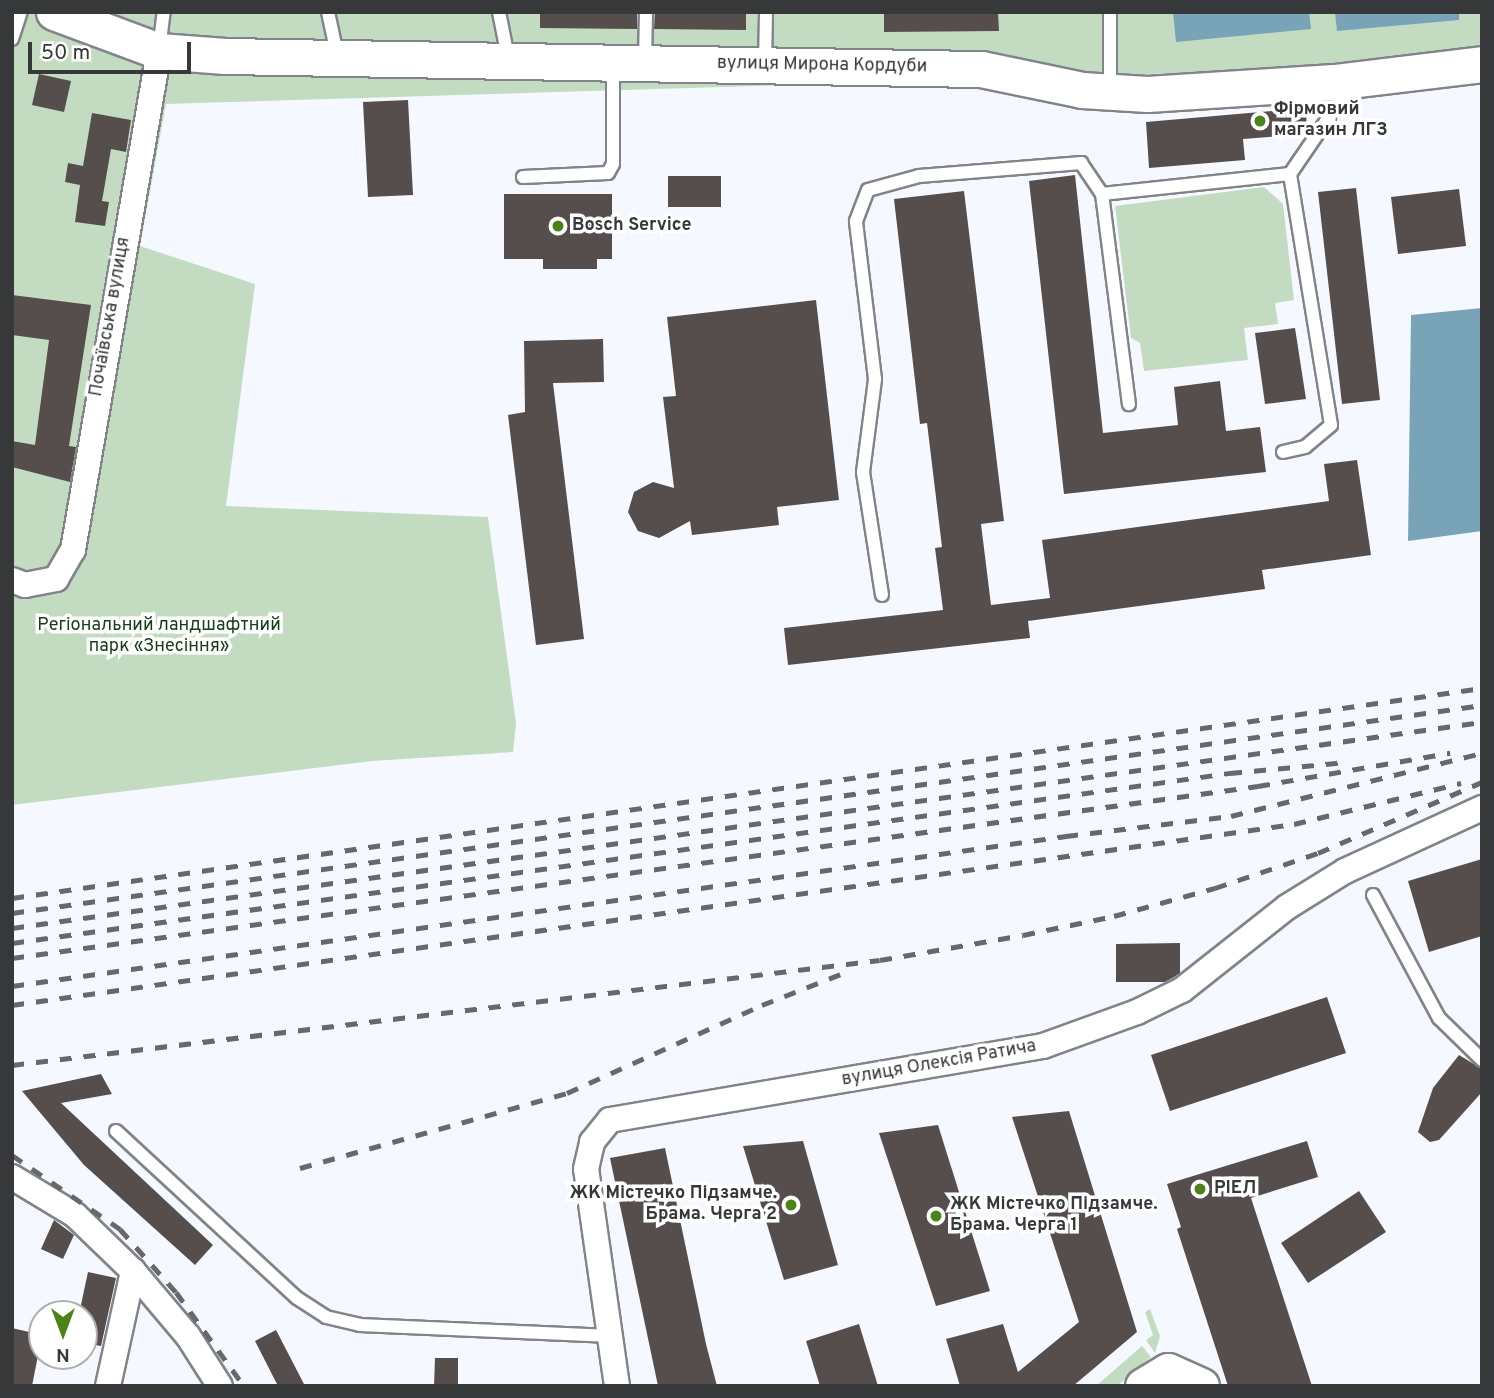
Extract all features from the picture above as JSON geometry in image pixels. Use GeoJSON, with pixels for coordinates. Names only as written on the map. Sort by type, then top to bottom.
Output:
{"type":"FeatureCollection","features":[{"type":"Feature","properties":{"kind":"street","name":"вулиця Мирона Кордуби"},"geometry":{"type":"LineString","coordinates":[[54,12],[159,51],[338,58],[981,69],[1082,90],[1147,94],[1355,79],[1482,64]]}},
{"type":"Feature","properties":{"kind":"street","name":"Почаївська вулиця"},"geometry":{"type":"LineString","coordinates":[[12,580],[25,585],[56,579],[73,550],[159,51]]}},
{"type":"Feature","properties":{"kind":"street","name":"вулиця Олексія Ратича"},"geometry":{"type":"LineString","coordinates":[[617,1386],[586,1169],[593,1142],[610,1120],[1043,1046],[1137,1012],[1182,990],[1287,907],[1345,871],[1482,808]]}},
{"type":"Feature","properties":{"kind":"street"},"geometry":{"type":"LineString","coordinates":[[12,1177],[75,1215],[133,1271],[188,1336],[220,1386]]}},
{"type":"Feature","properties":{"kind":"street"},"geometry":{"type":"LineString","coordinates":[[108,1386],[133,1271]]}},
{"type":"Feature","properties":{"kind":"street"},"geometry":{"type":"LineString","coordinates":[[1143,1386],[1168,1371],[1194,1381]]}},
{"type":"Feature","properties":{"kind":"lane"},"geometry":{"type":"LineString","coordinates":[[12,39],[21,12]]}},
{"type":"Feature","properties":{"kind":"lane"},"geometry":{"type":"LineString","coordinates":[[159,51],[164,12]]}},
{"type":"Feature","properties":{"kind":"lane"},"geometry":{"type":"LineString","coordinates":[[328,12],[338,58]]}},
{"type":"Feature","properties":{"kind":"lane"},"geometry":{"type":"LineString","coordinates":[[499,12],[509,61]]}},
{"type":"Feature","properties":{"kind":"lane"},"geometry":{"type":"LineString","coordinates":[[523,177],[608,173],[613,164],[629,63],[646,12]]}},
{"type":"Feature","properties":{"kind":"lane"},"geometry":{"type":"LineString","coordinates":[[765,65],[766,12]]}},
{"type":"Feature","properties":{"kind":"lane"},"geometry":{"type":"LineString","coordinates":[[1110,12],[1110,92]]}},
{"type":"Feature","properties":{"kind":"lane"},"geometry":{"type":"LineString","coordinates":[[1283,452],[1305,447],[1331,425],[1290,174],[1355,79]]}},
{"type":"Feature","properties":{"kind":"lane"},"geometry":{"type":"LineString","coordinates":[[882,595],[863,472],[875,379],[856,221],[869,190],[919,176],[1081,163],[1102,194],[1129,404]]}},
{"type":"Feature","properties":{"kind":"lane"},"geometry":{"type":"LineString","coordinates":[[1102,194],[1290,174]]}},
{"type":"Feature","properties":{"kind":"lane"},"geometry":{"type":"LineString","coordinates":[[1373,895],[1438,1017],[1482,1060]]}},
{"type":"Feature","properties":{"kind":"lane"},"geometry":{"type":"LineString","coordinates":[[117,1131],[297,1298],[326,1317],[359,1325],[611,1336]]}},
{"type":"Feature","properties":{"kind":"green space","name":"Регіональний ландшафтний парк «Знесіння»"},"geometry":{"type":"Polygon","coordinates":[[[12,12],[1482,12],[1482,57],[1378,67],[166,104],[140,246],[255,284],[226,506],[488,517],[516,723],[513,752],[372,761],[12,805],[12,12]]]}},
{"type":"Feature","properties":{"kind":"green space"},"geometry":{"type":"Polygon","coordinates":[[[1264,187],[1283,204],[1294,300],[1275,303],[1278,324],[1244,328],[1248,360],[1144,371],[1140,343],[1131,338],[1115,206],[1264,187]]]}},
{"type":"Feature","properties":{"kind":"green space"},"geometry":{"type":"Polygon","coordinates":[[[1150,1309],[1160,1336],[1155,1353],[1146,1340],[1153,1335],[1145,1312],[1150,1309]]]}},
{"type":"Feature","properties":{"kind":"green space"},"geometry":{"type":"Polygon","coordinates":[[[1142,1346],[1151,1357],[1117,1386],[1096,1386],[1142,1346]]]}},
{"type":"Feature","properties":{"kind":"water"},"geometry":{"type":"Polygon","coordinates":[[[1173,12],[1309,12],[1311,29],[1176,42],[1173,12]]]}},
{"type":"Feature","properties":{"kind":"water"},"geometry":{"type":"Polygon","coordinates":[[[1335,12],[1459,12],[1459,20],[1337,31],[1335,12]]]}},
{"type":"Feature","properties":{"kind":"water"},"geometry":{"type":"Polygon","coordinates":[[[1482,308],[1482,531],[1408,541],[1411,315],[1482,308]]]}},
{"type":"Feature","properties":{"kind":"building"},"geometry":{"type":"Polygon","coordinates":[[[540,12],[637,12],[637,29],[540,28],[540,12]]]}},
{"type":"Feature","properties":{"kind":"building"},"geometry":{"type":"Polygon","coordinates":[[[655,12],[746,12],[746,30],[654,29],[655,12]]]}},
{"type":"Feature","properties":{"kind":"building"},"geometry":{"type":"Polygon","coordinates":[[[884,12],[998,12],[999,31],[884,32],[884,12]]]}},
{"type":"Feature","properties":{"kind":"building"},"geometry":{"type":"Polygon","coordinates":[[[39,74],[71,81],[64,112],[32,105],[39,74]]]}},
{"type":"Feature","properties":{"kind":"building"},"geometry":{"type":"Polygon","coordinates":[[[408,100],[413,195],[368,197],[363,102],[408,100]]]}},
{"type":"Feature","properties":{"kind":"building"},"geometry":{"type":"Polygon","coordinates":[[[1306,108],[1307,134],[1243,139],[1245,160],[1149,168],[1146,122],[1306,108]]]}},
{"type":"Feature","properties":{"kind":"building"},"geometry":{"type":"Polygon","coordinates":[[[92,113],[131,120],[126,152],[111,149],[102,201],[109,202],[105,226],[75,222],[80,185],[65,182],[68,163],[83,166],[92,113]]]}},
{"type":"Feature","properties":{"kind":"building"},"geometry":{"type":"Polygon","coordinates":[[[1075,175],[1103,433],[1178,425],[1174,387],[1220,381],[1226,431],[1260,427],[1266,472],[1064,494],[1029,181],[1075,175]]]}},
{"type":"Feature","properties":{"kind":"building"},"geometry":{"type":"Polygon","coordinates":[[[668,176],[721,176],[721,207],[668,207],[668,176]]]}},
{"type":"Feature","properties":{"kind":"building"},"geometry":{"type":"Polygon","coordinates":[[[1356,188],[1380,400],[1342,404],[1318,192],[1356,188]]]}},
{"type":"Feature","properties":{"kind":"building"},"geometry":{"type":"Polygon","coordinates":[[[1459,189],[1466,246],[1398,254],[1391,197],[1459,189]]]}},
{"type":"Feature","properties":{"kind":"building"},"geometry":{"type":"Polygon","coordinates":[[[964,191],[1004,521],[981,524],[991,605],[1050,598],[1042,540],[1329,501],[1324,464],[1357,460],[1371,555],[1262,570],[1265,589],[1028,621],[1030,638],[788,665],[784,628],[943,610],[935,548],[942,547],[927,423],[920,424],[894,199],[964,191]]]}},
{"type":"Feature","properties":{"kind":"building","name":"Bosch Service"},"geometry":{"type":"Polygon","coordinates":[[[504,194],[612,194],[612,259],[597,259],[597,269],[543,269],[543,259],[504,259],[504,194]]]}},
{"type":"Feature","properties":{"kind":"building"},"geometry":{"type":"Polygon","coordinates":[[[12,295],[91,305],[69,446],[76,447],[70,482],[12,467],[12,441],[35,445],[49,340],[12,335],[12,295]]]}},
{"type":"Feature","properties":{"kind":"building"},"geometry":{"type":"Polygon","coordinates":[[[816,300],[839,500],[777,507],[779,525],[692,535],[690,521],[659,538],[638,531],[628,512],[634,492],[653,482],[674,488],[663,397],[676,396],[667,317],[816,300]]]}},
{"type":"Feature","properties":{"kind":"building"},"geometry":{"type":"Polygon","coordinates":[[[1295,328],[1306,399],[1265,404],[1255,333],[1295,328]]]}},
{"type":"Feature","properties":{"kind":"building"},"geometry":{"type":"Polygon","coordinates":[[[603,339],[604,382],[553,383],[584,639],[536,645],[508,415],[525,412],[524,341],[603,339]]]}},
{"type":"Feature","properties":{"kind":"building"},"geometry":{"type":"Polygon","coordinates":[[[1482,859],[1482,936],[1429,952],[1408,881],[1482,859]]]}},
{"type":"Feature","properties":{"kind":"building"},"geometry":{"type":"Polygon","coordinates":[[[1180,943],[1180,973],[1174,977],[1165,982],[1116,982],[1116,944],[1180,943]]]}},
{"type":"Feature","properties":{"kind":"building"},"geometry":{"type":"Polygon","coordinates":[[[1327,997],[1346,1053],[1170,1111],[1151,1055],[1327,997]]]}},
{"type":"Feature","properties":{"kind":"building"},"geometry":{"type":"Polygon","coordinates":[[[1459,1055],[1482,1069],[1482,1092],[1439,1140],[1430,1142],[1418,1132],[1433,1088],[1459,1055]]]}},
{"type":"Feature","properties":{"kind":"building"},"geometry":{"type":"Polygon","coordinates":[[[101,1074],[112,1094],[61,1103],[213,1245],[195,1265],[84,1165],[22,1091],[101,1074]]]}},
{"type":"Feature","properties":{"kind":"building"},"geometry":{"type":"Polygon","coordinates":[[[1069,1111],[1137,1332],[1073,1386],[960,1386],[946,1339],[1003,1324],[1018,1372],[1079,1322],[1012,1117],[1069,1111]]]}},
{"type":"Feature","properties":{"kind":"building","name":"ЖК Містечко Підзамче. Брама. Черга 1"},"geometry":{"type":"Polygon","coordinates":[[[938,1125],[990,1291],[936,1306],[879,1133],[938,1125]]]}},
{"type":"Feature","properties":{"kind":"building","name":"ЖК Містечко Підзамче. Брама. Черга 2"},"geometry":{"type":"Polygon","coordinates":[[[803,1141],[838,1265],[784,1280],[743,1146],[803,1141]]]}},
{"type":"Feature","properties":{"kind":"building"},"geometry":{"type":"Polygon","coordinates":[[[1307,1141],[1318,1177],[1251,1198],[1312,1386],[1228,1386],[1177,1229],[1181,1227],[1167,1184],[1307,1141]]]}},
{"type":"Feature","properties":{"kind":"building"},"geometry":{"type":"Polygon","coordinates":[[[665,1148],[717,1386],[658,1386],[610,1158],[665,1148]]]}},
{"type":"Feature","properties":{"kind":"building"},"geometry":{"type":"Polygon","coordinates":[[[1359,1191],[1386,1232],[1308,1283],[1281,1243],[1359,1191]]]}},
{"type":"Feature","properties":{"kind":"building"},"geometry":{"type":"Polygon","coordinates":[[[54,1220],[74,1235],[63,1259],[41,1249],[54,1220]]]}},
{"type":"Feature","properties":{"kind":"building"},"geometry":{"type":"Polygon","coordinates":[[[88,1272],[116,1278],[101,1346],[98,1345],[98,1300],[82,1300],[88,1272]]]}},
{"type":"Feature","properties":{"kind":"building"},"geometry":{"type":"Polygon","coordinates":[[[859,1324],[878,1386],[820,1386],[806,1341],[859,1324]]]}},
{"type":"Feature","properties":{"kind":"building"},"geometry":{"type":"Polygon","coordinates":[[[12,1328],[28,1332],[28,1370],[35,1370],[32,1386],[12,1386],[12,1328]]]}},
{"type":"Feature","properties":{"kind":"building"},"geometry":{"type":"Polygon","coordinates":[[[276,1330],[305,1386],[278,1386],[255,1341],[276,1330]]]}},
{"type":"Feature","properties":{"kind":"building"},"geometry":{"type":"Polygon","coordinates":[[[435,1358],[458,1358],[458,1386],[434,1386],[435,1358]]]}},
{"type":"Feature","properties":{"kind":"railway"},"geometry":{"type":"LineString","coordinates":[[12,898],[1482,688]]}},
{"type":"Feature","properties":{"kind":"railway"},"geometry":{"type":"LineString","coordinates":[[12,913],[1482,705]]}},
{"type":"Feature","properties":{"kind":"railway"},"geometry":{"type":"LineString","coordinates":[[12,928],[1482,722]]}},
{"type":"Feature","properties":{"kind":"railway"},"geometry":{"type":"LineString","coordinates":[[12,958],[1258,786],[1450,753]]}},
{"type":"Feature","properties":{"kind":"railway"},"geometry":{"type":"LineString","coordinates":[[12,986],[1066,836],[1231,816],[1482,753]]}},
{"type":"Feature","properties":{"kind":"railway"},"geometry":{"type":"LineString","coordinates":[[12,943],[1230,773],[1346,762]]}},
{"type":"Feature","properties":{"kind":"railway"},"geometry":{"type":"LineString","coordinates":[[12,1065],[880,960],[1023,935],[1114,916],[1215,888],[1318,853],[1482,782]]}},
{"type":"Feature","properties":{"kind":"railway"},"geometry":{"type":"LineString","coordinates":[[12,1005],[1294,824],[1461,783]]}},
{"type":"Feature","properties":{"kind":"railway"},"geometry":{"type":"LineString","coordinates":[[300,1168],[567,1093],[762,1005],[851,970]]}},
{"type":"Feature","properties":{"kind":"railway"},"geometry":{"type":"LineString","coordinates":[[12,1155],[120,1229],[176,1292],[244,1386]]}},
{"type":"Feature","properties":{"kind":"place","name":"Фірмовий магазин ЛГЗ"},"geometry":{"type":"Point","coordinates":[1260,121]}},
{"type":"Feature","properties":{"kind":"place","name":"Bosch Service"},"geometry":{"type":"Point","coordinates":[558,226]}},
{"type":"Feature","properties":{"kind":"place","name":"РІЕЛ"},"geometry":{"type":"Point","coordinates":[1200,1189]}},
{"type":"Feature","properties":{"kind":"place","name":"ЖК Містечко Підзамче. Брама. Черга 2"},"geometry":{"type":"Point","coordinates":[791,1205]}},
{"type":"Feature","properties":{"kind":"place","name":"ЖК Містечко Підзамче. Брама. Черга 1"},"geometry":{"type":"Point","coordinates":[936,1216]}}]}
